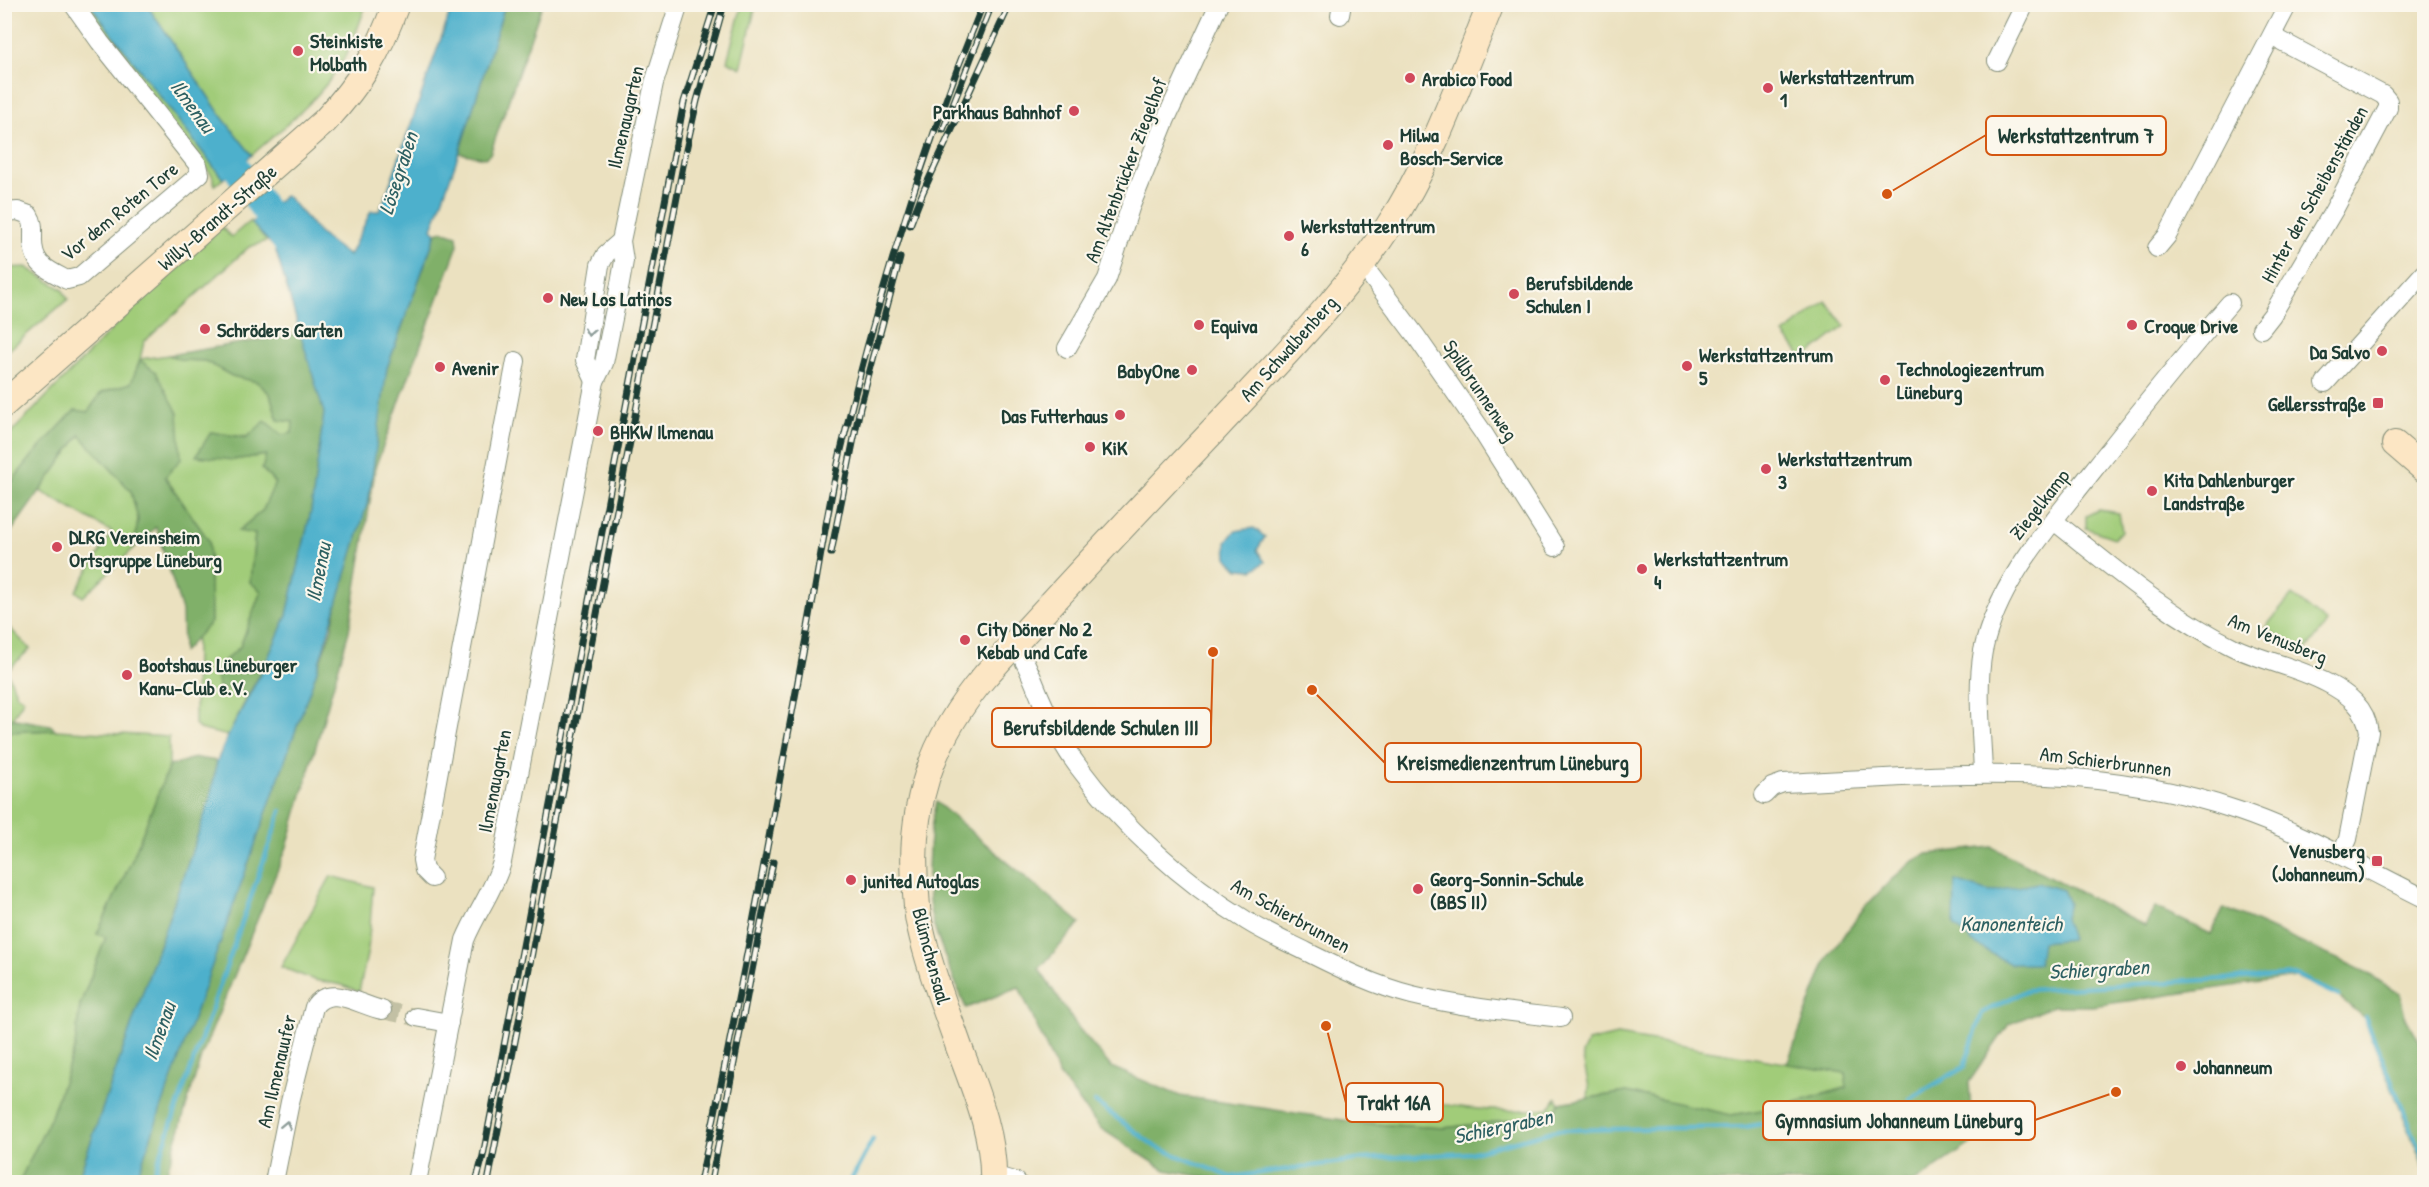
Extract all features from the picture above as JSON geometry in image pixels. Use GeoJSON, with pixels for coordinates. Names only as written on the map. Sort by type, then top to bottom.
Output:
{"type":"FeatureCollection","features":[{"type":"Feature","properties":{"kind":"street","name":"Vor dem Roten Tore"},"geometry":{"type":"LineString","coordinates":[[4,212],[18,211],[29,215],[34,223],[32,252],[37,262],[67,280],[79,278],[200,174],[198,165],[100,42],[73,4]]}},
{"type":"Feature","properties":{"kind":"street","name":"Willy-Brandt-Straße"},"geometry":{"type":"LineString","coordinates":[[4,404],[325,121],[361,80],[377,53],[396,4]]}},
{"type":"Feature","properties":{"kind":"street","name":"Ilmenaugarten"},"geometry":{"type":"LineString","coordinates":[[417,1182],[465,940],[474,917],[494,885],[502,862],[594,381],[585,360],[600,265],[606,254],[621,241],[654,83],[679,4]]}},
{"type":"Feature","properties":{"kind":"street","name":"Am Altenbrücker Ziegelhof"},"geometry":{"type":"LineString","coordinates":[[1067,348],[1107,279],[1130,208],[1166,119],[1219,4]]}},
{"type":"Feature","properties":{"kind":"street","name":"Am Schwalbenberg"},"geometry":{"type":"LineString","coordinates":[[1014,644],[1284,354],[1362,264],[1389,226],[1436,138],[1491,4]]}},
{"type":"Feature","properties":{"kind":"street"},"geometry":{"type":"LineString","coordinates":[[1997,61],[2025,4]]}},
{"type":"Feature","properties":{"kind":"street"},"geometry":{"type":"LineString","coordinates":[[2157,248],[2167,236],[2288,4]]}},
{"type":"Feature","properties":{"kind":"street","name":"Hinter den Scheibenständen"},"geometry":{"type":"LineString","coordinates":[[2261,329],[2272,315],[2334,210],[2388,108],[2388,101],[2383,95],[2272,36]]}},
{"type":"Feature","properties":{"kind":"street","name":"Spillbrunnenweg"},"geometry":{"type":"LineString","coordinates":[[1362,264],[1416,336],[1482,431],[1555,547]]}},
{"type":"Feature","properties":{"kind":"street"},"geometry":{"type":"LineString","coordinates":[[2325,383],[2424,273]]}},
{"type":"Feature","properties":{"kind":"street","name":"Ziegelkamp"},"geometry":{"type":"LineString","coordinates":[[1983,774],[1981,672],[1989,632],[2000,602],[2020,565],[2177,364],[2230,303]]}},
{"type":"Feature","properties":{"kind":"street"},"geometry":{"type":"LineString","coordinates":[[432,878],[424,870],[422,860],[516,361]]}},
{"type":"Feature","properties":{"kind":"street"},"geometry":{"type":"LineString","coordinates":[[2395,444],[2424,470]]}},
{"type":"Feature","properties":{"kind":"street","name":"Am Venusberg"},"geometry":{"type":"LineString","coordinates":[[2054,522],[2182,618],[2233,647],[2323,681],[2349,696],[2359,705],[2368,719],[2368,740],[2348,839],[2341,855]]}},
{"type":"Feature","properties":{"kind":"street","name":"Am Schierbrunnen"},"geometry":{"type":"LineString","coordinates":[[1014,644],[1024,657],[1040,698],[1059,735],[1075,763],[1090,782],[1124,821],[1164,858],[1219,902],[1247,921],[1364,979],[1462,1005],[1561,1018]]}},
{"type":"Feature","properties":{"kind":"street","name":"Blümchensaal"},"geometry":{"type":"LineString","coordinates":[[1001,1180],[982,1110],[946,1010],[919,924],[913,869],[917,816],[925,778],[939,743],[966,698],[1014,644]]}},
{"type":"Feature","properties":{"kind":"street","name":"Am Schierbrunnen"},"geometry":{"type":"LineString","coordinates":[[1764,795],[1772,787],[1783,783],[1983,774],[2067,776],[2158,788],[2239,811],[2299,835],[2424,898]]}},
{"type":"Feature","properties":{"kind":"street","name":"Am Ilmenauufer"},"geometry":{"type":"LineString","coordinates":[[274,1182],[290,1102],[314,1007],[318,1000],[327,996],[337,996],[381,1010]]}},
{"type":"Feature","properties":{"kind":"street"},"geometry":{"type":"LineString","coordinates":[[416,1017],[449,1023]]}},
{"type":"Feature","properties":{"kind":"green space"},"geometry":{"type":"Polygon","coordinates":[[[79,5],[90,5],[223,179],[215,185],[212,175],[79,5]]]}},
{"type":"Feature","properties":{"kind":"green space"},"geometry":{"type":"Polygon","coordinates":[[[147,5],[366,5],[348,50],[331,78],[299,113],[252,155],[222,117],[147,5]]]}},
{"type":"Feature","properties":{"kind":"green space"},"geometry":{"type":"Polygon","coordinates":[[[505,5],[542,5],[490,154],[485,158],[459,153],[505,5]]]}},
{"type":"Feature","properties":{"kind":"green space"},"geometry":{"type":"Polygon","coordinates":[[[742,5],[756,5],[741,68],[727,61],[742,5]]]}},
{"type":"Feature","properties":{"kind":"green space"},"geometry":{"type":"Polygon","coordinates":[[[250,221],[267,241],[249,247],[144,342],[140,359],[169,355],[182,360],[205,361],[232,376],[257,382],[270,394],[278,420],[293,421],[293,433],[282,435],[252,437],[211,432],[233,460],[266,455],[275,483],[263,510],[239,530],[255,534],[250,582],[261,591],[240,647],[216,668],[218,687],[248,695],[228,736],[199,729],[195,724],[196,637],[211,622],[209,541],[165,477],[131,383],[101,393],[88,412],[75,410],[33,455],[5,490],[5,439],[126,315],[222,227],[231,237],[250,221]]]}},
{"type":"Feature","properties":{"kind":"green space"},"geometry":{"type":"Polygon","coordinates":[[[442,231],[457,236],[458,245],[376,465],[349,631],[287,847],[201,1057],[164,1182],[134,1182],[332,628],[370,428],[387,368],[436,233],[442,231]]]}},
{"type":"Feature","properties":{"kind":"green space"},"geometry":{"type":"Polygon","coordinates":[[[26,267],[62,289],[68,299],[5,353],[5,268],[26,267]]]}},
{"type":"Feature","properties":{"kind":"green space"},"geometry":{"type":"Polygon","coordinates":[[[1826,301],[1845,326],[1803,359],[1784,334],[1826,301]]]}},
{"type":"Feature","properties":{"kind":"green space"},"geometry":{"type":"Polygon","coordinates":[[[301,333],[324,413],[311,511],[287,615],[263,669],[248,695],[218,687],[216,668],[240,647],[261,591],[250,582],[255,534],[238,531],[263,510],[275,483],[262,469],[266,455],[233,460],[196,456],[211,432],[246,438],[265,421],[282,435],[292,433],[293,422],[278,420],[270,394],[257,382],[232,376],[205,361],[182,360],[169,355],[301,333]]]}},
{"type":"Feature","properties":{"kind":"green space"},"geometry":{"type":"Polygon","coordinates":[[[140,360],[156,372],[178,413],[181,459],[165,477],[209,541],[211,622],[183,652],[182,611],[156,527],[134,548],[138,519],[131,491],[80,435],[10,533],[5,576],[5,490],[33,455],[75,410],[88,412],[101,393],[131,383],[140,360]]]}},
{"type":"Feature","properties":{"kind":"green space"},"geometry":{"type":"Polygon","coordinates":[[[80,435],[131,491],[138,519],[134,548],[83,597],[76,591],[112,532],[40,491],[80,435]]]}},
{"type":"Feature","properties":{"kind":"green space"},"geometry":{"type":"Polygon","coordinates":[[[2098,510],[2119,513],[2122,531],[2114,538],[2086,528],[2086,516],[2098,510]]]}},
{"type":"Feature","properties":{"kind":"green space"},"geometry":{"type":"Polygon","coordinates":[[[2292,595],[2327,623],[2306,650],[2264,629],[2292,595]]]}},
{"type":"Feature","properties":{"kind":"green space"},"geometry":{"type":"Polygon","coordinates":[[[4,622],[30,649],[7,671],[17,695],[24,699],[12,719],[5,717],[4,622]]]}},
{"type":"Feature","properties":{"kind":"green space"},"geometry":{"type":"Polygon","coordinates":[[[4,717],[50,725],[56,730],[5,732],[4,717]]]}},
{"type":"Feature","properties":{"kind":"green space"},"geometry":{"type":"Polygon","coordinates":[[[56,730],[169,737],[169,766],[132,860],[97,934],[106,937],[80,1005],[75,1047],[51,1117],[19,1182],[4,1182],[4,732],[56,730]]]}},
{"type":"Feature","properties":{"kind":"green space"},"geometry":{"type":"Polygon","coordinates":[[[197,758],[217,761],[210,799],[77,1182],[19,1182],[51,1117],[75,1047],[80,1005],[106,937],[97,934],[132,860],[169,766],[197,758]]]}},
{"type":"Feature","properties":{"kind":"green space"},"geometry":{"type":"Polygon","coordinates":[[[936,802],[1080,923],[1039,969],[1076,1025],[1111,1067],[1180,1096],[1370,1124],[1444,1128],[1553,1115],[1559,1103],[1627,1092],[1731,1115],[1775,1108],[1847,1088],[1845,1073],[1787,1064],[1827,958],[1866,906],[1912,862],[1927,854],[1992,847],[2145,926],[2155,907],[2211,934],[2224,908],[2362,970],[2400,994],[2405,1016],[2424,1055],[2420,1080],[2424,1083],[2424,1168],[2364,1018],[2339,997],[2296,977],[2092,1006],[2053,1006],[2009,1024],[1969,1082],[1973,1142],[1915,1182],[1537,1182],[1537,1180],[1511,1173],[1338,1182],[1233,1182],[1165,1170],[1100,1128],[1059,1075],[1019,987],[966,1008],[941,947],[931,913],[928,864],[936,802]]]}},
{"type":"Feature","properties":{"kind":"green space"},"geometry":{"type":"Polygon","coordinates":[[[331,876],[373,887],[368,950],[359,992],[342,985],[314,980],[281,967],[331,876]]]}},
{"type":"Feature","properties":{"kind":"green space"},"geometry":{"type":"Polygon","coordinates":[[[1617,1035],[1845,1073],[1848,1087],[1775,1108],[1731,1115],[1627,1092],[1588,1098],[1589,1087],[1582,1054],[1588,1042],[1617,1035]]]}},
{"type":"Feature","properties":{"kind":"green space"},"geometry":{"type":"Polygon","coordinates":[[[1381,1092],[1485,1110],[1549,1108],[1556,1098],[1559,1103],[1553,1115],[1444,1128],[1370,1124],[1381,1092]]]}},
{"type":"Feature","properties":{"kind":"water","name":"Lösegraben"},"geometry":{"type":"Polygon","coordinates":[[[453,4],[505,5],[459,153],[432,229],[436,233],[387,368],[369,498],[316,673],[135,1182],[77,1182],[210,799],[217,761],[287,615],[311,511],[324,413],[275,248],[251,223],[286,195],[321,235],[349,256],[371,211],[379,211],[385,198],[453,4]]]}},
{"type":"Feature","properties":{"kind":"water"},"geometry":{"type":"Polygon","coordinates":[[[90,5],[147,5],[222,117],[252,155],[223,179],[90,5]]]}},
{"type":"Feature","properties":{"kind":"water"},"geometry":{"type":"Polygon","coordinates":[[[1254,528],[1265,537],[1257,550],[1265,562],[1253,570],[1238,569],[1227,558],[1226,542],[1235,531],[1254,528]]]}},
{"type":"Feature","properties":{"kind":"water","name":"Kanonenteich"},"geometry":{"type":"Polygon","coordinates":[[[1955,881],[1990,892],[2038,883],[2063,890],[2069,904],[2064,919],[2071,939],[2042,942],[2039,964],[2010,964],[1973,943],[1954,925],[1955,881]]]}},
{"type":"Feature","properties":{"kind":"waterway","name":"Ilmenau"},"geometry":{"type":"LineString","coordinates":[[216,137],[287,243]]}},
{"type":"Feature","properties":{"kind":"waterway"},"geometry":{"type":"LineString","coordinates":[[151,1182],[281,811]]}},
{"type":"Feature","properties":{"kind":"waterway","name":"Schiergraben"},"geometry":{"type":"LineString","coordinates":[[1910,1099],[1964,1067],[1982,1013],[2027,990],[2296,975],[2339,996]]}},
{"type":"Feature","properties":{"kind":"waterway","name":"Schiergraben"},"geometry":{"type":"LineString","coordinates":[[2365,1017],[2424,1160]]}},
{"type":"Feature","properties":{"kind":"waterway","name":"Schiergraben"},"geometry":{"type":"LineString","coordinates":[[1095,1102],[1156,1147],[1231,1177],[1363,1159],[1470,1153],[1557,1130],[1745,1127],[1865,1105]]}},
{"type":"Feature","properties":{"kind":"waterway","name":"Schiergraben"},"geometry":{"type":"LineString","coordinates":[[850,1182],[873,1139]]}},
{"type":"Feature","properties":{"kind":"tunnel"},"geometry":{"type":"LineString","coordinates":[[382,1010],[416,1017]]}},
{"type":"Feature","properties":{"kind":"railway"},"geometry":{"type":"LineString","coordinates":[[476,1182],[483,1156],[684,102],[715,4]]}},
{"type":"Feature","properties":{"kind":"railway"},"geometry":{"type":"LineString","coordinates":[[488,1182],[686,150],[724,4]]}},
{"type":"Feature","properties":{"kind":"railway"},"geometry":{"type":"LineString","coordinates":[[700,1182],[742,978],[842,446],[871,333],[904,222],[941,113],[983,4]]}},
{"type":"Feature","properties":{"kind":"railway"},"geometry":{"type":"LineString","coordinates":[[943,130],[992,4]]}},
{"type":"Feature","properties":{"kind":"railway"},"geometry":{"type":"LineString","coordinates":[[910,225],[1010,4]]}},
{"type":"Feature","properties":{"kind":"railway"},"geometry":{"type":"LineString","coordinates":[[831,553],[860,408],[900,258]]}},
{"type":"Feature","properties":{"kind":"railway"},"geometry":{"type":"LineString","coordinates":[[711,1182],[773,862]]}},
{"type":"Feature","properties":{"kind":"place","name":"Steinkiste Molbath"},"geometry":{"type":"Point","coordinates":[298,51]}},
{"type":"Feature","properties":{"kind":"place","name":"Arabico Food"},"geometry":{"type":"Point","coordinates":[1410,78]}},
{"type":"Feature","properties":{"kind":"place","name":"Werkstattzentrum 1"},"geometry":{"type":"Point","coordinates":[1768,88]}},
{"type":"Feature","properties":{"kind":"place","name":"Parkhaus Bahnhof"},"geometry":{"type":"Point","coordinates":[1074,111]}},
{"type":"Feature","properties":{"kind":"place","name":"Milwa Bosch-Service"},"geometry":{"type":"Point","coordinates":[1388,145]}},
{"type":"Feature","properties":{"kind":"place","name":"Werkstattzentrum 7"},"geometry":{"type":"Point","coordinates":[1887,194]}},
{"type":"Feature","properties":{"kind":"place","name":"Werkstattzentrum 6"},"geometry":{"type":"Point","coordinates":[1289,236]}},
{"type":"Feature","properties":{"kind":"place","name":"Berufsbildende Schulen I"},"geometry":{"type":"Point","coordinates":[1514,294]}},
{"type":"Feature","properties":{"kind":"place","name":"New Los Latinos"},"geometry":{"type":"Point","coordinates":[548,298]}},
{"type":"Feature","properties":{"kind":"place","name":"Equiva"},"geometry":{"type":"Point","coordinates":[1199,325]}},
{"type":"Feature","properties":{"kind":"place","name":"Croque Drive"},"geometry":{"type":"Point","coordinates":[2132,325]}},
{"type":"Feature","properties":{"kind":"place","name":"Schröders Garten"},"geometry":{"type":"Point","coordinates":[205,329]}},
{"type":"Feature","properties":{"kind":"place","name":"Da Salvo"},"geometry":{"type":"Point","coordinates":[2382,351]}},
{"type":"Feature","properties":{"kind":"place","name":"Werkstattzentrum 5"},"geometry":{"type":"Point","coordinates":[1687,366]}},
{"type":"Feature","properties":{"kind":"place","name":"Avenir"},"geometry":{"type":"Point","coordinates":[440,367]}},
{"type":"Feature","properties":{"kind":"place","name":"BabyOne"},"geometry":{"type":"Point","coordinates":[1192,370]}},
{"type":"Feature","properties":{"kind":"place","name":"Technologiezentrum Lüneburg"},"geometry":{"type":"Point","coordinates":[1885,380]}},
{"type":"Feature","properties":{"kind":"place","name":"Gellersstraße"},"geometry":{"type":"Point","coordinates":[2378,403]}},
{"type":"Feature","properties":{"kind":"place","name":"Das Futterhaus"},"geometry":{"type":"Point","coordinates":[1120,415]}},
{"type":"Feature","properties":{"kind":"place","name":"BHKW Ilmenau"},"geometry":{"type":"Point","coordinates":[598,431]}},
{"type":"Feature","properties":{"kind":"place","name":"KiK"},"geometry":{"type":"Point","coordinates":[1090,447]}},
{"type":"Feature","properties":{"kind":"place","name":"Werkstattzentrum 3"},"geometry":{"type":"Point","coordinates":[1766,469]}},
{"type":"Feature","properties":{"kind":"place","name":"Kita Dahlenburger Landstraße"},"geometry":{"type":"Point","coordinates":[2152,491]}},
{"type":"Feature","properties":{"kind":"place","name":"DLRG Vereinsheim Ortsgruppe Lüneburg"},"geometry":{"type":"Point","coordinates":[57,547]}},
{"type":"Feature","properties":{"kind":"place","name":"Werkstattzentrum 4"},"geometry":{"type":"Point","coordinates":[1642,569]}},
{"type":"Feature","properties":{"kind":"place","name":"City Döner No 2 Kebab und Cafe"},"geometry":{"type":"Point","coordinates":[965,640]}},
{"type":"Feature","properties":{"kind":"place","name":"Berufsbildende Schulen III"},"geometry":{"type":"Point","coordinates":[1213,652]}},
{"type":"Feature","properties":{"kind":"place","name":"Bootshaus Lüneburger Kanu-Club e.V."},"geometry":{"type":"Point","coordinates":[127,675]}},
{"type":"Feature","properties":{"kind":"place","name":"Kreismedienzentrum Lüneburg"},"geometry":{"type":"Point","coordinates":[1312,690]}},
{"type":"Feature","properties":{"kind":"place","name":"Venusberg (Johanneum)"},"geometry":{"type":"Point","coordinates":[2377,861]}},
{"type":"Feature","properties":{"kind":"place","name":"junited Autoglas"},"geometry":{"type":"Point","coordinates":[851,880]}},
{"type":"Feature","properties":{"kind":"place","name":"Georg-Sonnin-Schule (BBS II)"},"geometry":{"type":"Point","coordinates":[1418,889]}},
{"type":"Feature","properties":{"kind":"place","name":"Trakt 16A"},"geometry":{"type":"Point","coordinates":[1326,1026]}},
{"type":"Feature","properties":{"kind":"place","name":"Johanneum"},"geometry":{"type":"Point","coordinates":[2181,1066]}},
{"type":"Feature","properties":{"kind":"place","name":"Gymnasium Johanneum Lüneburg"},"geometry":{"type":"Point","coordinates":[2116,1092]}}]}
